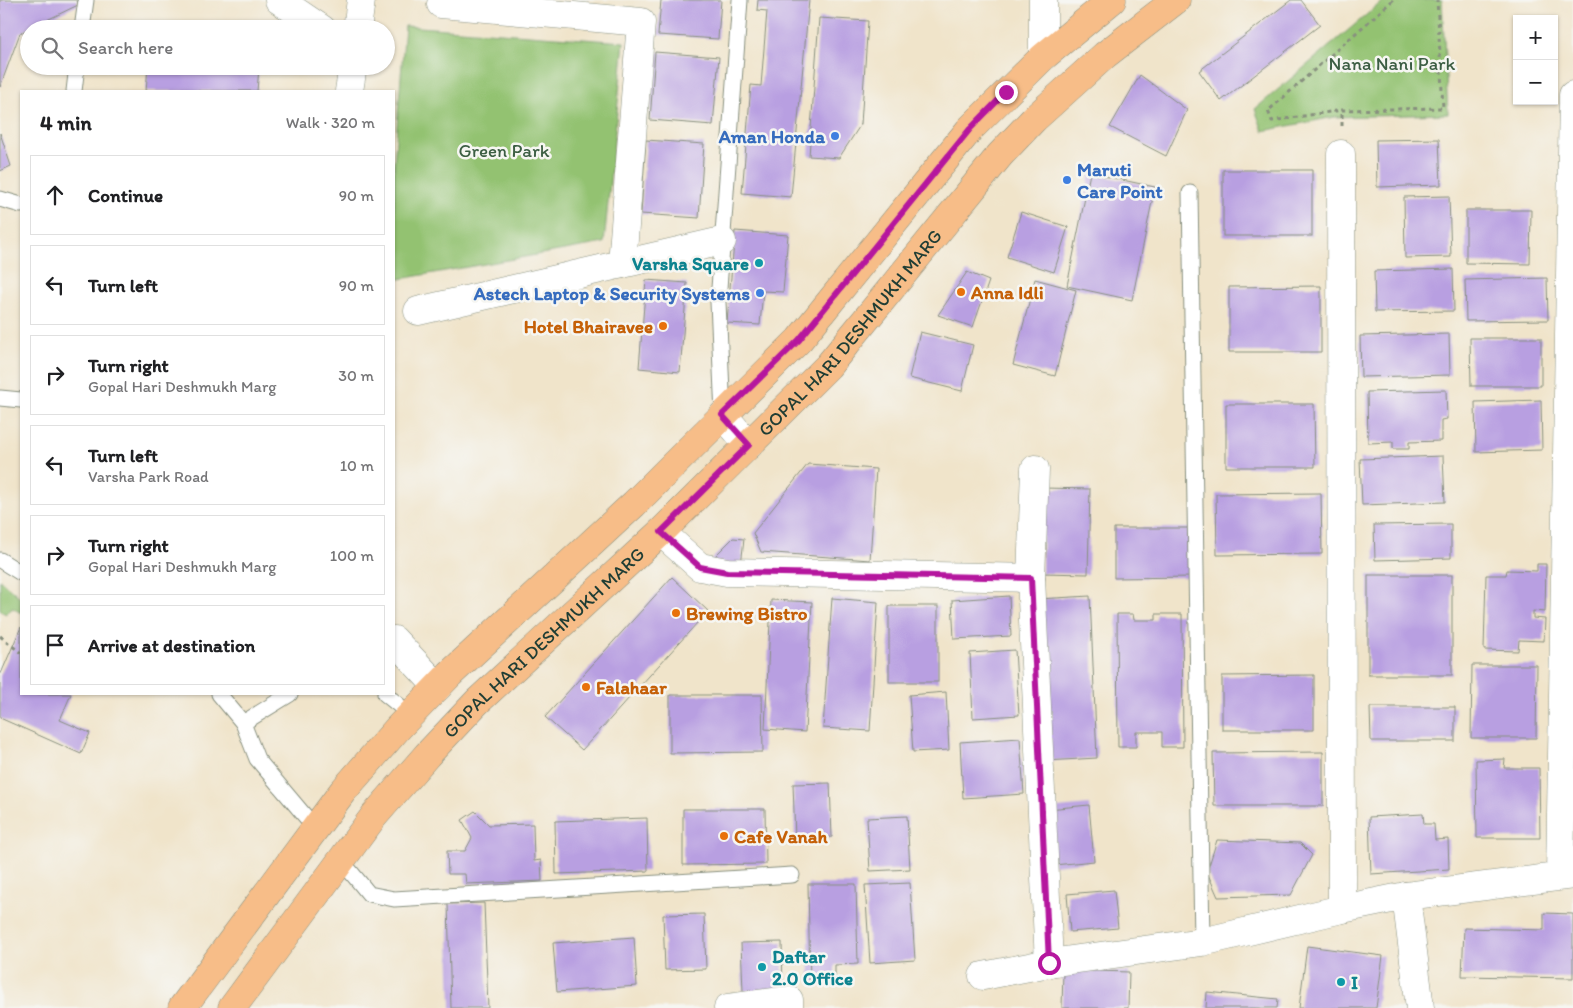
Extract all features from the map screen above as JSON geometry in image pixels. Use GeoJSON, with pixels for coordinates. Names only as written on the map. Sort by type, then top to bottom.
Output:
{"type":"FeatureCollection","features":[{"type":"Feature","properties":{"kind":"main road","name":"GOPAL HARI DESHMUKH MARG"},"geometry":{"type":"LineString","coordinates":[[182,1008],[343,791],[411,715],[438,687],[634,504],[799,340],[970,129],[1043,57],[1112,0]]}},
{"type":"Feature","properties":{"kind":"main road","name":"GOPAL HARI DESHMUKH MARG"},"geometry":{"type":"LineString","coordinates":[[232,1008],[374,816],[477,702],[661,532],[828,366],[1000,156],[1034,120],[1105,55],[1176,0]]}},
{"type":"Feature","properties":{"kind":"street"},"geometry":{"type":"LineString","coordinates":[[279,0],[309,20]]}},
{"type":"Feature","properties":{"kind":"street"},"geometry":{"type":"LineString","coordinates":[[358,20],[361,0]]}},
{"type":"Feature","properties":{"kind":"street"},"geometry":{"type":"LineString","coordinates":[[1043,0],[1043,57]]}},
{"type":"Feature","properties":{"kind":"street"},"geometry":{"type":"LineString","coordinates":[[441,4],[577,8],[641,22],[622,264]]}},
{"type":"Feature","properties":{"kind":"street"},"geometry":{"type":"LineString","coordinates":[[349,90],[352,75]]}},
{"type":"Feature","properties":{"kind":"street"},"geometry":{"type":"LineString","coordinates":[[983,976],[1049,963],[1202,942],[1406,896],[1566,876],[1573,95]]}},
{"type":"Feature","properties":{"kind":"street"},"geometry":{"type":"LineString","coordinates":[[1341,154],[1342,909]]}},
{"type":"Feature","properties":{"kind":"street"},"geometry":{"type":"LineString","coordinates":[[418,311],[722,241]]}},
{"type":"Feature","properties":{"kind":"street"},"geometry":{"type":"LineString","coordinates":[[722,415],[749,445]]}},
{"type":"Feature","properties":{"kind":"street"},"geometry":{"type":"LineString","coordinates":[[1035,468],[1031,578],[1049,963]]}},
{"type":"Feature","properties":{"kind":"street"},"geometry":{"type":"LineString","coordinates":[[661,532],[700,567],[727,572],[1031,578]]}},
{"type":"Feature","properties":{"kind":"street"},"geometry":{"type":"LineString","coordinates":[[395,641],[438,687]]}},
{"type":"Feature","properties":{"kind":"street"},"geometry":{"type":"LineString","coordinates":[[1406,896],[1420,1008]]}},
{"type":"Feature","properties":{"kind":"street"},"geometry":{"type":"LineString","coordinates":[[728,1008],[789,1000],[789,1008]]}},
{"type":"Feature","properties":{"kind":"lane"},"geometry":{"type":"LineString","coordinates":[[83,20],[86,0]]}},
{"type":"Feature","properties":{"kind":"lane"},"geometry":{"type":"LineString","coordinates":[[722,415],[718,302],[740,0]]}},
{"type":"Feature","properties":{"kind":"lane"},"geometry":{"type":"LineString","coordinates":[[74,90],[76,75]]}},
{"type":"Feature","properties":{"kind":"lane"},"geometry":{"type":"LineString","coordinates":[[1190,193],[1202,942]]}},
{"type":"Feature","properties":{"kind":"lane"},"geometry":{"type":"LineString","coordinates":[[0,199],[20,205]]}},
{"type":"Feature","properties":{"kind":"lane"},"geometry":{"type":"LineString","coordinates":[[0,398],[20,400]]}},
{"type":"Feature","properties":{"kind":"lane"},"geometry":{"type":"LineString","coordinates":[[0,560],[20,572]]}},
{"type":"Feature","properties":{"kind":"lane"},"geometry":{"type":"LineString","coordinates":[[219,695],[243,723],[257,760],[316,829]]}},
{"type":"Feature","properties":{"kind":"lane"},"geometry":{"type":"LineString","coordinates":[[243,723],[288,695]]}},
{"type":"Feature","properties":{"kind":"lane"},"geometry":{"type":"LineString","coordinates":[[386,695],[411,715]]}},
{"type":"Feature","properties":{"kind":"lane"},"geometry":{"type":"LineString","coordinates":[[342,860],[369,894],[394,899],[792,875]]}},
{"type":"Feature","properties":{"kind":"path"},"geometry":{"type":"LineString","coordinates":[[1393,0],[1268,111],[1272,121],[1342,110],[1443,108],[1437,0]]}},
{"type":"Feature","properties":{"kind":"path"},"geometry":{"type":"LineString","coordinates":[[0,636],[20,652]]}},
{"type":"Feature","properties":{"kind":"green space","name":"Nana Nani Park"},"geometry":{"type":"Polygon","coordinates":[[[1384,0],[1442,0],[1448,114],[1334,117],[1263,131],[1255,109],[1384,0]]]}},
{"type":"Feature","properties":{"kind":"green space","name":"Green Park"},"geometry":{"type":"Polygon","coordinates":[[[405,26],[624,42],[604,243],[395,280],[395,151],[405,26]]]}},
{"type":"Feature","properties":{"kind":"green space"},"geometry":{"type":"Polygon","coordinates":[[[0,580],[20,597],[20,612],[13,608],[5,614],[0,609],[0,580]]]}},
{"type":"Feature","properties":{"kind":"building"},"geometry":{"type":"Polygon","coordinates":[[[0,0],[77,0],[78,5],[47,20],[20,20],[20,33],[0,87],[0,0]]]}},
{"type":"Feature","properties":{"kind":"building"},"geometry":{"type":"Polygon","coordinates":[[[661,0],[721,0],[718,39],[658,35],[661,0]]]}},
{"type":"Feature","properties":{"kind":"building"},"geometry":{"type":"Polygon","coordinates":[[[758,0],[809,0],[791,197],[742,193],[751,85],[761,86],[767,11],[757,10],[758,0]]]}},
{"type":"Feature","properties":{"kind":"building"},"geometry":{"type":"Polygon","coordinates":[[[1291,0],[1301,0],[1320,25],[1221,101],[1199,71],[1291,0]]]}},
{"type":"Feature","properties":{"kind":"building"},"geometry":{"type":"Polygon","coordinates":[[[819,18],[868,21],[861,124],[839,158],[809,156],[819,18]]]}},
{"type":"Feature","properties":{"kind":"building"},"geometry":{"type":"Polygon","coordinates":[[[655,52],[719,57],[713,125],[650,120],[655,52]]]}},
{"type":"Feature","properties":{"kind":"building"},"geometry":{"type":"Polygon","coordinates":[[[147,75],[258,75],[257,90],[146,90],[147,75]]]}},
{"type":"Feature","properties":{"kind":"building"},"geometry":{"type":"Polygon","coordinates":[[[1140,75],[1187,110],[1166,156],[1110,127],[1140,75]]]}},
{"type":"Feature","properties":{"kind":"building"},"geometry":{"type":"Polygon","coordinates":[[[0,133],[11,166],[0,171],[0,133]]]}},
{"type":"Feature","properties":{"kind":"building"},"geometry":{"type":"Polygon","coordinates":[[[1439,139],[1441,185],[1377,187],[1376,140],[1439,139]]]}},
{"type":"Feature","properties":{"kind":"building"},"geometry":{"type":"Polygon","coordinates":[[[646,140],[704,144],[699,218],[641,214],[646,140]]]}},
{"type":"Feature","properties":{"kind":"building"},"geometry":{"type":"Polygon","coordinates":[[[1223,170],[1312,170],[1312,236],[1223,236],[1223,170]]]}},
{"type":"Feature","properties":{"kind":"building"},"geometry":{"type":"Polygon","coordinates":[[[1090,173],[1155,187],[1132,300],[1067,286],[1090,173]]]}},
{"type":"Feature","properties":{"kind":"building"},"geometry":{"type":"Polygon","coordinates":[[[1449,196],[1451,257],[1405,258],[1404,197],[1449,196]]]}},
{"type":"Feature","properties":{"kind":"building"},"geometry":{"type":"Polygon","coordinates":[[[1466,210],[1531,210],[1530,264],[1466,263],[1466,210]]]}},
{"type":"Feature","properties":{"kind":"building"},"geometry":{"type":"Polygon","coordinates":[[[1021,212],[1068,227],[1054,272],[1007,257],[1021,212]]]}},
{"type":"Feature","properties":{"kind":"building","name":"Varsha Square"},"geometry":{"type":"Polygon","coordinates":[[[735,231],[788,235],[783,292],[763,291],[760,325],[727,323],[735,231]]]}},
{"type":"Feature","properties":{"kind":"building"},"geometry":{"type":"Polygon","coordinates":[[[1453,269],[1454,311],[1375,312],[1374,271],[1453,269]]]}},
{"type":"Feature","properties":{"kind":"building"},"geometry":{"type":"Polygon","coordinates":[[[967,272],[989,281],[973,327],[938,315],[967,272]]]}},
{"type":"Feature","properties":{"kind":"building"},"geometry":{"type":"Polygon","coordinates":[[[1547,278],[1548,320],[1466,321],[1465,280],[1547,278]]]}},
{"type":"Feature","properties":{"kind":"building"},"geometry":{"type":"Polygon","coordinates":[[[1035,279],[1076,290],[1055,376],[1013,365],[1035,279]]]}},
{"type":"Feature","properties":{"kind":"building","name":"Hotel Bhairavee"},"geometry":{"type":"Polygon","coordinates":[[[646,280],[687,283],[680,372],[639,368],[646,280]]]}},
{"type":"Feature","properties":{"kind":"building"},"geometry":{"type":"Polygon","coordinates":[[[1321,286],[1321,352],[1229,352],[1229,287],[1321,286]]]}},
{"type":"Feature","properties":{"kind":"building"},"geometry":{"type":"Polygon","coordinates":[[[920,332],[973,345],[962,391],[909,378],[920,332]]]}},
{"type":"Feature","properties":{"kind":"building"},"geometry":{"type":"Polygon","coordinates":[[[1449,334],[1450,375],[1361,377],[1360,336],[1449,334]]]}},
{"type":"Feature","properties":{"kind":"building"},"geometry":{"type":"Polygon","coordinates":[[[1470,338],[1541,338],[1541,386],[1471,386],[1470,338]]]}},
{"type":"Feature","properties":{"kind":"building"},"geometry":{"type":"Polygon","coordinates":[[[1446,390],[1447,419],[1441,420],[1441,441],[1409,442],[1409,449],[1393,449],[1393,442],[1368,443],[1367,392],[1446,390]]]}},
{"type":"Feature","properties":{"kind":"building"},"geometry":{"type":"Polygon","coordinates":[[[1541,400],[1542,450],[1476,452],[1475,402],[1541,400]]]}},
{"type":"Feature","properties":{"kind":"building"},"geometry":{"type":"Polygon","coordinates":[[[1226,404],[1314,404],[1315,467],[1226,467],[1226,404]]]}},
{"type":"Feature","properties":{"kind":"building"},"geometry":{"type":"Polygon","coordinates":[[[1443,456],[1445,502],[1362,505],[1360,459],[1443,456]]]}},
{"type":"Feature","properties":{"kind":"building"},"geometry":{"type":"Polygon","coordinates":[[[808,464],[876,469],[870,560],[761,552],[753,533],[808,464]]]}},
{"type":"Feature","properties":{"kind":"building"},"geometry":{"type":"Polygon","coordinates":[[[1043,488],[1090,489],[1088,574],[1042,573],[1043,488]]]}},
{"type":"Feature","properties":{"kind":"building"},"geometry":{"type":"Polygon","coordinates":[[[1321,493],[1322,554],[1217,555],[1216,494],[1321,493]]]}},
{"type":"Feature","properties":{"kind":"building"},"geometry":{"type":"Polygon","coordinates":[[[1451,524],[1451,558],[1375,560],[1374,525],[1451,524]]]}},
{"type":"Feature","properties":{"kind":"building"},"geometry":{"type":"Polygon","coordinates":[[[1114,528],[1193,528],[1193,577],[1114,578],[1114,528]]]}},
{"type":"Feature","properties":{"kind":"building"},"geometry":{"type":"Polygon","coordinates":[[[733,538],[744,539],[741,565],[709,562],[733,538]]]}},
{"type":"Feature","properties":{"kind":"building"},"geometry":{"type":"Polygon","coordinates":[[[1537,564],[1546,564],[1545,612],[1533,611],[1533,618],[1545,619],[1544,641],[1519,640],[1518,651],[1484,650],[1486,575],[1506,575],[1507,570],[1537,571],[1537,564]]]}},
{"type":"Feature","properties":{"kind":"building"},"geometry":{"type":"Polygon","coordinates":[[[1368,575],[1452,575],[1452,675],[1368,675],[1368,575]]]}},
{"type":"Feature","properties":{"kind":"building"},"geometry":{"type":"Polygon","coordinates":[[[672,577],[708,611],[582,750],[545,717],[672,577]]]}},
{"type":"Feature","properties":{"kind":"building"},"geometry":{"type":"Polygon","coordinates":[[[1009,596],[1011,636],[954,639],[952,600],[1009,596]]]}},
{"type":"Feature","properties":{"kind":"building"},"geometry":{"type":"Polygon","coordinates":[[[1090,596],[1097,758],[1046,761],[1038,599],[1090,596]]]}},
{"type":"Feature","properties":{"kind":"building"},"geometry":{"type":"Polygon","coordinates":[[[832,598],[878,602],[870,731],[823,728],[832,598]]]}},
{"type":"Feature","properties":{"kind":"building"},"geometry":{"type":"Polygon","coordinates":[[[771,600],[812,602],[805,732],[765,729],[771,600]]]}},
{"type":"Feature","properties":{"kind":"building"},"geometry":{"type":"Polygon","coordinates":[[[889,606],[938,606],[938,682],[889,682],[889,606]]]}},
{"type":"Feature","properties":{"kind":"building"},"geometry":{"type":"Polygon","coordinates":[[[1117,614],[1133,614],[1134,620],[1156,620],[1156,614],[1182,614],[1183,747],[1162,747],[1162,732],[1136,732],[1136,747],[1118,747],[1117,614]]]}},
{"type":"Feature","properties":{"kind":"building"},"geometry":{"type":"Polygon","coordinates":[[[20,629],[20,695],[71,695],[60,720],[90,733],[81,754],[0,718],[0,676],[20,629]]]}},
{"type":"Feature","properties":{"kind":"building"},"geometry":{"type":"Polygon","coordinates":[[[1015,650],[1019,715],[973,718],[970,653],[1015,650]]]}},
{"type":"Feature","properties":{"kind":"building"},"geometry":{"type":"Polygon","coordinates":[[[1472,665],[1537,665],[1536,738],[1471,738],[1472,665]]]}},
{"type":"Feature","properties":{"kind":"building"},"geometry":{"type":"Polygon","coordinates":[[[1314,675],[1314,730],[1222,730],[1222,676],[1314,675]]]}},
{"type":"Feature","properties":{"kind":"building"},"geometry":{"type":"Polygon","coordinates":[[[946,692],[949,750],[913,752],[909,695],[946,692]]]}},
{"type":"Feature","properties":{"kind":"building"},"geometry":{"type":"Polygon","coordinates":[[[670,695],[762,695],[763,752],[670,753],[670,695]]]}},
{"type":"Feature","properties":{"kind":"building"},"geometry":{"type":"Polygon","coordinates":[[[1370,707],[1455,707],[1455,741],[1371,741],[1370,707]]]}},
{"type":"Feature","properties":{"kind":"building"},"geometry":{"type":"Polygon","coordinates":[[[1020,738],[1024,794],[963,798],[960,742],[1020,738]]]}},
{"type":"Feature","properties":{"kind":"building"},"geometry":{"type":"Polygon","coordinates":[[[1323,752],[1323,806],[1214,806],[1213,753],[1323,752]]]}},
{"type":"Feature","properties":{"kind":"building"},"geometry":{"type":"Polygon","coordinates":[[[1505,759],[1504,768],[1539,768],[1540,838],[1477,838],[1476,760],[1505,759]]]}},
{"type":"Feature","properties":{"kind":"building"},"geometry":{"type":"Polygon","coordinates":[[[830,783],[832,837],[795,839],[793,784],[830,783]]]}},
{"type":"Feature","properties":{"kind":"building"},"geometry":{"type":"Polygon","coordinates":[[[1089,805],[1094,861],[1054,865],[1048,809],[1089,805]]]}},
{"type":"Feature","properties":{"kind":"building","name":"Cafe Vanah"},"geometry":{"type":"Polygon","coordinates":[[[683,809],[765,809],[766,864],[683,865],[683,809]]]}},
{"type":"Feature","properties":{"kind":"building"},"geometry":{"type":"Polygon","coordinates":[[[475,811],[489,825],[533,824],[534,861],[541,860],[542,881],[466,884],[465,874],[448,874],[447,851],[465,851],[472,838],[462,820],[475,811]]]}},
{"type":"Feature","properties":{"kind":"building"},"geometry":{"type":"Polygon","coordinates":[[[1423,814],[1424,824],[1434,824],[1435,840],[1448,839],[1449,869],[1371,874],[1369,817],[1423,814]]]}},
{"type":"Feature","properties":{"kind":"building"},"geometry":{"type":"Polygon","coordinates":[[[907,816],[910,869],[870,871],[867,818],[907,816]]]}},
{"type":"Feature","properties":{"kind":"building"},"geometry":{"type":"Polygon","coordinates":[[[647,818],[648,871],[556,874],[555,821],[647,818]]]}},
{"type":"Feature","properties":{"kind":"building"},"geometry":{"type":"Polygon","coordinates":[[[1217,840],[1300,843],[1312,855],[1291,895],[1218,897],[1207,872],[1217,840]]]}},
{"type":"Feature","properties":{"kind":"building"},"geometry":{"type":"Polygon","coordinates":[[[910,883],[915,960],[870,963],[865,885],[910,883]]]}},
{"type":"Feature","properties":{"kind":"building"},"geometry":{"type":"Polygon","coordinates":[[[808,884],[856,884],[858,964],[835,965],[835,983],[810,984],[808,884]]]}},
{"type":"Feature","properties":{"kind":"building"},"geometry":{"type":"Polygon","coordinates":[[[1114,890],[1118,928],[1070,932],[1067,894],[1114,890]]]}},
{"type":"Feature","properties":{"kind":"building"},"geometry":{"type":"Polygon","coordinates":[[[484,903],[488,1008],[451,1008],[448,904],[484,903]]]}},
{"type":"Feature","properties":{"kind":"building"},"geometry":{"type":"Polygon","coordinates":[[[1544,913],[1573,914],[1573,978],[1462,976],[1464,928],[1544,930],[1544,913]]]}},
{"type":"Feature","properties":{"kind":"building"},"geometry":{"type":"Polygon","coordinates":[[[704,914],[706,969],[665,970],[663,915],[704,914]]]}},
{"type":"Feature","properties":{"kind":"building"},"geometry":{"type":"Polygon","coordinates":[[[634,937],[637,986],[557,992],[553,943],[634,937]]]}},
{"type":"Feature","properties":{"kind":"building","name":"Daftar 2.0 Office"},"geometry":{"type":"Polygon","coordinates":[[[782,942],[783,990],[743,991],[741,943],[782,942]]]}},
{"type":"Feature","properties":{"kind":"building","name":"I"},"geometry":{"type":"Polygon","coordinates":[[[1307,946],[1383,956],[1376,1008],[1299,1008],[1307,946]]]}},
{"type":"Feature","properties":{"kind":"building"},"geometry":{"type":"Polygon","coordinates":[[[1063,970],[1129,972],[1128,1008],[1062,1008],[1063,970]]]}},
{"type":"Feature","properties":{"kind":"building"},"geometry":{"type":"Polygon","coordinates":[[[1207,992],[1278,999],[1277,1008],[1206,1008],[1207,992]]]}},
{"type":"Feature","properties":{"kind":"place","name":"Aman Honda"},"geometry":{"type":"Point","coordinates":[835,136]}},
{"type":"Feature","properties":{"kind":"place","name":"Maruti Care Point"},"geometry":{"type":"Point","coordinates":[1067,180]}},
{"type":"Feature","properties":{"kind":"place","name":"Varsha Square"},"geometry":{"type":"Point","coordinates":[759,263]}},
{"type":"Feature","properties":{"kind":"place","name":"Anna Idli"},"geometry":{"type":"Point","coordinates":[961,292]}},
{"type":"Feature","properties":{"kind":"place","name":"Astech Laptop & Security Systems"},"geometry":{"type":"Point","coordinates":[760,293]}},
{"type":"Feature","properties":{"kind":"place","name":"Hotel Bhairavee"},"geometry":{"type":"Point","coordinates":[663,326]}},
{"type":"Feature","properties":{"kind":"place","name":"Brewing Bistro"},"geometry":{"type":"Point","coordinates":[676,613]}},
{"type":"Feature","properties":{"kind":"place","name":"Falahaar"},"geometry":{"type":"Point","coordinates":[586,687]}},
{"type":"Feature","properties":{"kind":"place","name":"Cafe Vanah"},"geometry":{"type":"Point","coordinates":[724,836]}},
{"type":"Feature","properties":{"kind":"place","name":"Daftar 2.0 Office"},"geometry":{"type":"Point","coordinates":[762,967]}},
{"type":"Feature","properties":{"kind":"place","name":"I"},"geometry":{"type":"Point","coordinates":[1341,982]}},
{"type":"Feature","properties":{"kind":"route"},"geometry":{"type":"LineString","coordinates":[[1006,92],[970,129],[799,340],[722,415],[749,445],[661,532],[700,567],[727,572],[1031,578],[1049,928],[1049,963]]}}]}
